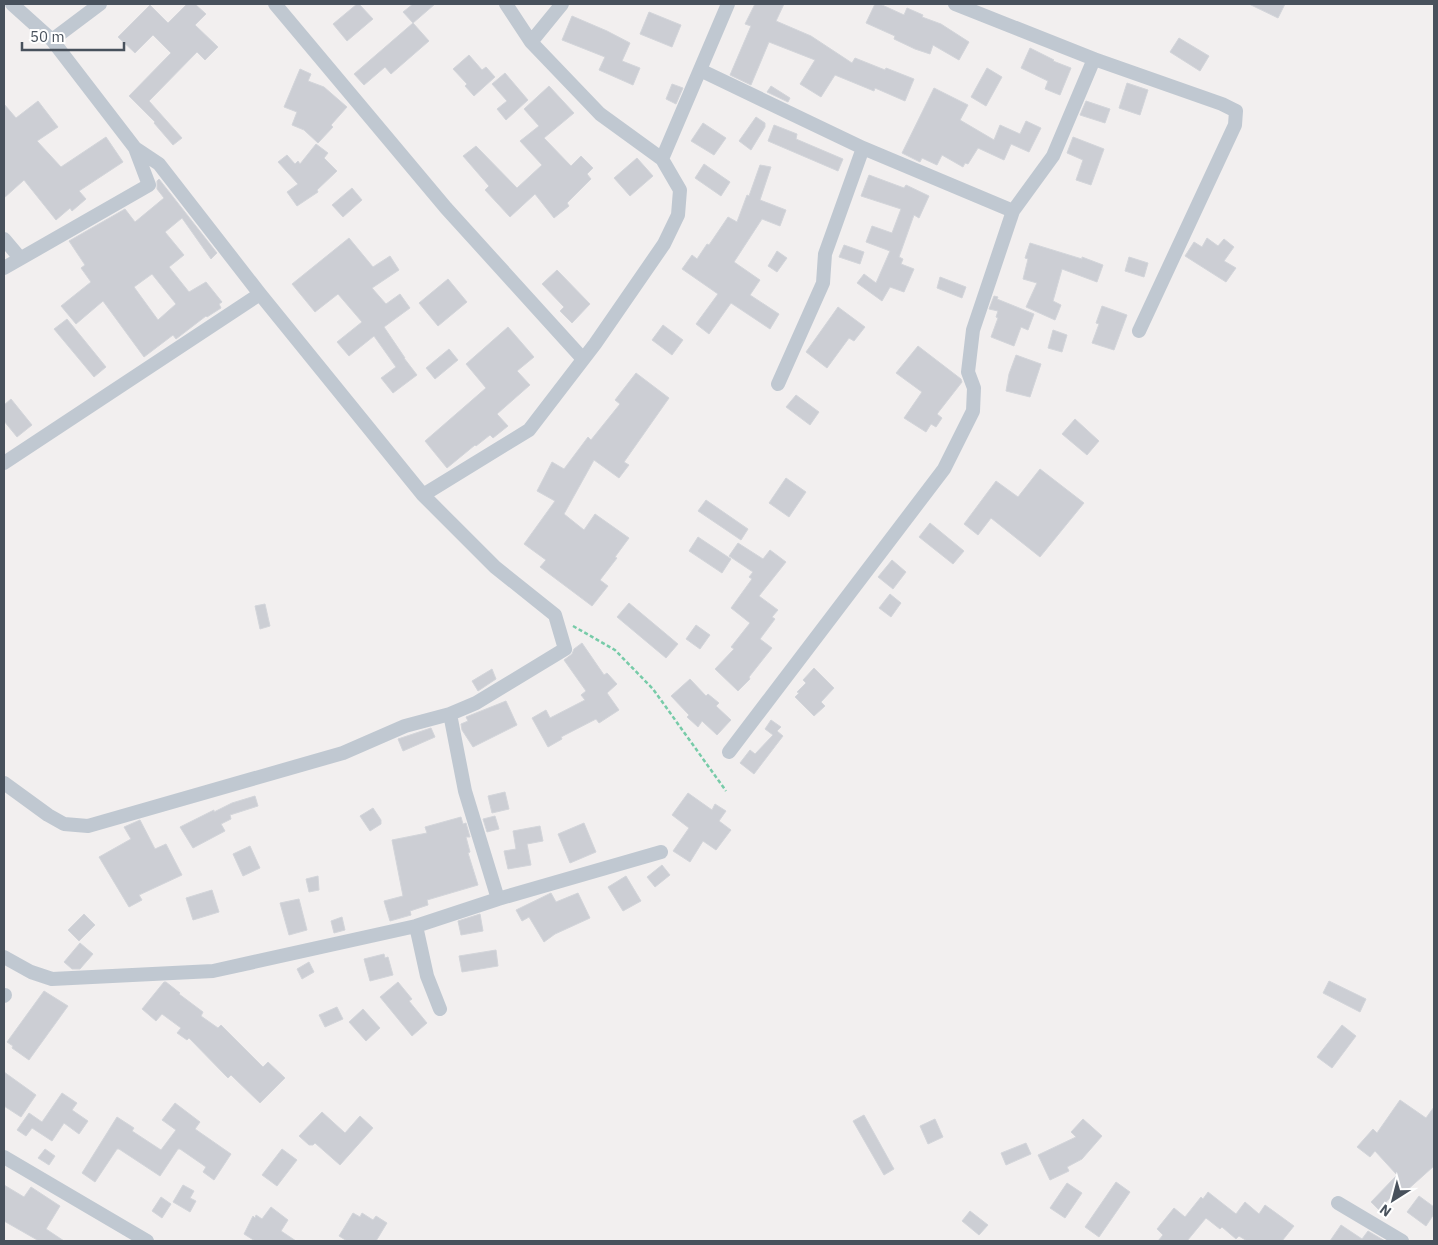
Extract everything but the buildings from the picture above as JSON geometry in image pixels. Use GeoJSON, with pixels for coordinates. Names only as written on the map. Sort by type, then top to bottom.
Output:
{"type":"FeatureCollection","features":[{"type":"Feature","properties":{"kind":"street"},"geometry":{"type":"LineString","coordinates":[[4,268],[150,185],[135,148],[52,40],[12,4]]}},
{"type":"Feature","properties":{"kind":"street"},"geometry":{"type":"LineString","coordinates":[[52,40],[100,4]]}},
{"type":"Feature","properties":{"kind":"street"},"geometry":{"type":"LineString","coordinates":[[275,4],[446,208],[583,359]]}},
{"type":"Feature","properties":{"kind":"street"},"geometry":{"type":"LineString","coordinates":[[423,495],[529,430],[595,344],[664,244],[678,215],[680,190],[662,159],[600,114],[531,42],[506,4]]}},
{"type":"Feature","properties":{"kind":"street"},"geometry":{"type":"LineString","coordinates":[[531,42],[562,4]]}},
{"type":"Feature","properties":{"kind":"street"},"geometry":{"type":"LineString","coordinates":[[662,159],[728,4]]}},
{"type":"Feature","properties":{"kind":"street"},"geometry":{"type":"LineString","coordinates":[[955,4],[1094,58],[1222,104],[1236,111],[1235,125],[1139,331]]}},
{"type":"Feature","properties":{"kind":"street"},"geometry":{"type":"LineString","coordinates":[[729,752],[944,469],[972,411],[974,388],[968,372],[973,330],[1013,211],[1053,156],[1094,58]]}},
{"type":"Feature","properties":{"kind":"street"},"geometry":{"type":"LineString","coordinates":[[700,70],[863,148],[1013,211]]}},
{"type":"Feature","properties":{"kind":"street"},"geometry":{"type":"LineString","coordinates":[[4,783],[48,815],[64,824],[88,826],[343,753],[404,726],[450,714],[476,703],[565,649],[554,615],[495,567],[423,495],[260,294],[159,164],[135,148]]}},
{"type":"Feature","properties":{"kind":"street"},"geometry":{"type":"LineString","coordinates":[[778,384],[823,283],[825,254],[863,148]]}},
{"type":"Feature","properties":{"kind":"street"},"geometry":{"type":"LineString","coordinates":[[4,239],[20,258]]}},
{"type":"Feature","properties":{"kind":"street"},"geometry":{"type":"LineString","coordinates":[[4,463],[260,294]]}},
{"type":"Feature","properties":{"kind":"street"},"geometry":{"type":"LineString","coordinates":[[450,714],[465,791],[498,899]]}},
{"type":"Feature","properties":{"kind":"street"},"geometry":{"type":"LineString","coordinates":[[4,956],[31,972],[52,978],[213,971],[416,926],[498,899],[661,852]]}},
{"type":"Feature","properties":{"kind":"street"},"geometry":{"type":"LineString","coordinates":[[416,926],[427,976],[440,1009]]}},
{"type":"Feature","properties":{"kind":"street"},"geometry":{"type":"LineString","coordinates":[[4,1157],[138,1239]]}},
{"type":"Feature","properties":{"kind":"street"},"geometry":{"type":"LineString","coordinates":[[1338,1202],[1402,1241]]}},
{"type":"Feature","properties":{"kind":"path"},"geometry":{"type":"LineString","coordinates":[[554,615],[615,650],[621,656],[653,689],[726,791]]}}]}
